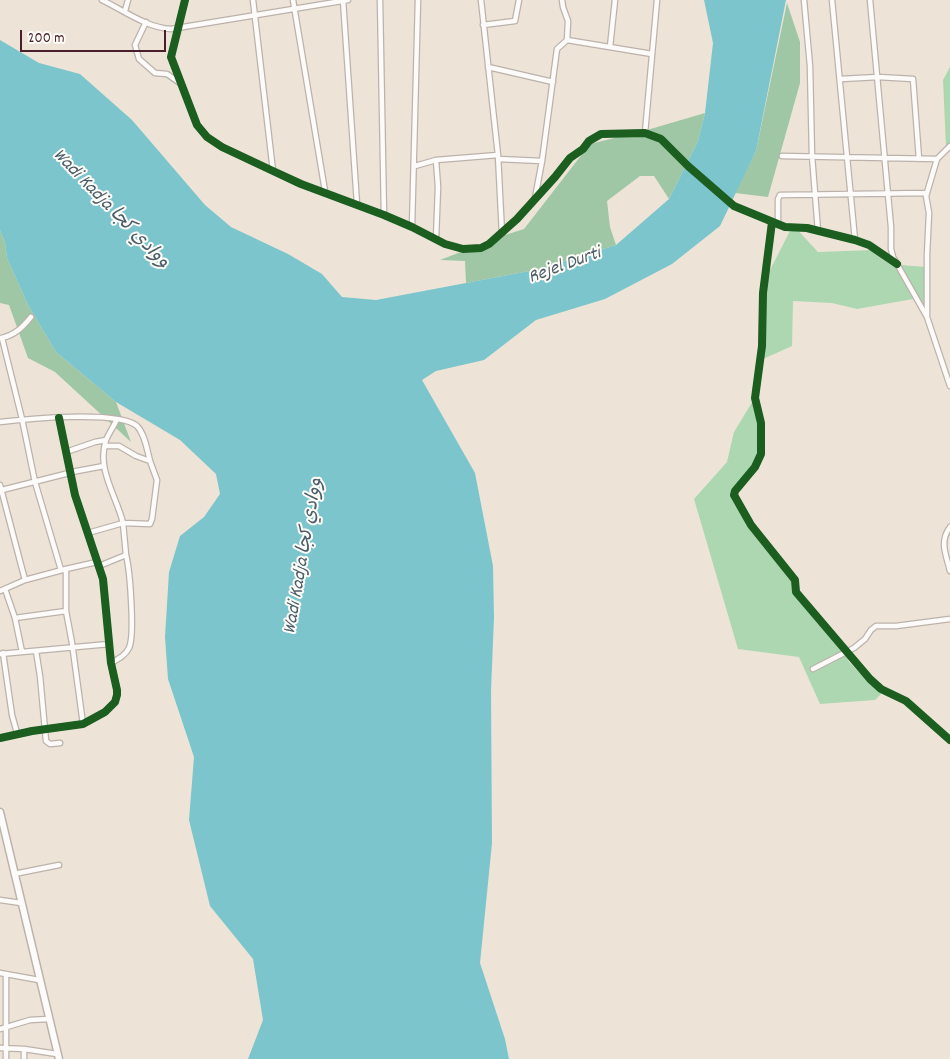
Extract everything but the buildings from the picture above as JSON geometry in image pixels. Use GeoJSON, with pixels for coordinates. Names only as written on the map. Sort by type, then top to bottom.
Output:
{"type":"FeatureCollection","features":[{"type":"Feature","properties":{"kind":"main road"},"geometry":{"type":"LineString","coordinates":[[0,812],[58,1056]]}},
{"type":"Feature","properties":{"kind":"street"},"geometry":{"type":"LineString","coordinates":[[102,0],[164,29],[177,29],[348,0]]}},
{"type":"Feature","properties":{"kind":"street"},"geometry":{"type":"LineString","coordinates":[[125,11],[128,0]]}},
{"type":"Feature","properties":{"kind":"street"},"geometry":{"type":"LineString","coordinates":[[185,0],[171,57],[197,124],[207,137],[222,147],[301,184],[384,215],[454,248],[473,249],[489,244],[502,234],[570,158],[583,149],[596,136],[645,133],[661,139],[688,166],[734,206],[778,225],[818,231],[855,240],[869,245],[897,264]]}},
{"type":"Feature","properties":{"kind":"street"},"geometry":{"type":"LineString","coordinates":[[253,0],[273,171]]}},
{"type":"Feature","properties":{"kind":"street"},"geometry":{"type":"LineString","coordinates":[[293,0],[325,192]]}},
{"type":"Feature","properties":{"kind":"street"},"geometry":{"type":"LineString","coordinates":[[343,0],[357,204]]}},
{"type":"Feature","properties":{"kind":"street"},"geometry":{"type":"LineString","coordinates":[[380,0],[384,215]]}},
{"type":"Feature","properties":{"kind":"street"},"geometry":{"type":"LineString","coordinates":[[412,227],[418,0]]}},
{"type":"Feature","properties":{"kind":"street"},"geometry":{"type":"LineString","coordinates":[[480,0],[498,157],[502,234]]}},
{"type":"Feature","properties":{"kind":"street"},"geometry":{"type":"LineString","coordinates":[[483,25],[515,21],[519,0]]}},
{"type":"Feature","properties":{"kind":"street"},"geometry":{"type":"LineString","coordinates":[[534,199],[542,161],[557,49],[567,40],[568,21],[562,7],[562,0]]}},
{"type":"Feature","properties":{"kind":"street"},"geometry":{"type":"LineString","coordinates":[[610,47],[615,0]]}},
{"type":"Feature","properties":{"kind":"street"},"geometry":{"type":"LineString","coordinates":[[645,133],[657,0]]}},
{"type":"Feature","properties":{"kind":"street"},"geometry":{"type":"LineString","coordinates":[[804,0],[810,66],[812,156],[818,231]]}},
{"type":"Feature","properties":{"kind":"street"},"geometry":{"type":"LineString","coordinates":[[832,0],[855,240]]}},
{"type":"Feature","properties":{"kind":"street"},"geometry":{"type":"LineString","coordinates":[[870,0],[878,77],[891,249],[897,264],[927,317],[950,386]]}},
{"type":"Feature","properties":{"kind":"street"},"geometry":{"type":"LineString","coordinates":[[146,22],[135,45],[139,59],[155,73],[167,74],[181,83]]}},
{"type":"Feature","properties":{"kind":"street"},"geometry":{"type":"LineString","coordinates":[[567,40],[652,54]]}},
{"type":"Feature","properties":{"kind":"street"},"geometry":{"type":"LineString","coordinates":[[488,67],[553,82]]}},
{"type":"Feature","properties":{"kind":"street"},"geometry":{"type":"LineString","coordinates":[[841,79],[878,77],[911,78],[914,81],[918,159]]}},
{"type":"Feature","properties":{"kind":"street"},"geometry":{"type":"LineString","coordinates":[[927,317],[929,213],[926,200],[927,192],[937,159],[950,146]]}},
{"type":"Feature","properties":{"kind":"street"},"geometry":{"type":"LineString","coordinates":[[782,156],[937,159]]}},
{"type":"Feature","properties":{"kind":"street"},"geometry":{"type":"LineString","coordinates":[[415,166],[436,160],[498,157],[542,161]]}},
{"type":"Feature","properties":{"kind":"street"},"geometry":{"type":"LineString","coordinates":[[436,160],[438,187],[436,239]]}},
{"type":"Feature","properties":{"kind":"street"},"geometry":{"type":"LineString","coordinates":[[778,225],[778,198],[780,195],[927,192]]}},
{"type":"Feature","properties":{"kind":"street"},"geometry":{"type":"LineString","coordinates":[[772,222],[762,293],[762,346],[755,391],[761,423],[761,454],[755,467],[735,490],[734,495],[751,525],[794,580],[796,592],[855,663],[881,689],[906,701],[950,740]]}},
{"type":"Feature","properties":{"kind":"street"},"geometry":{"type":"LineString","coordinates":[[31,317],[21,330],[13,335],[1,338],[22,419],[35,482],[63,570],[66,611],[73,647],[83,724]]}},
{"type":"Feature","properties":{"kind":"street"},"geometry":{"type":"LineString","coordinates":[[0,738],[17,733],[83,724],[105,712],[115,702],[117,690],[111,663],[105,592],[98,564],[75,495],[59,418]]}},
{"type":"Feature","properties":{"kind":"street"},"geometry":{"type":"LineString","coordinates":[[0,422],[22,419],[59,418],[117,419],[128,421],[138,427],[142,432],[157,480],[151,522],[150,524],[123,524],[88,532]]}},
{"type":"Feature","properties":{"kind":"street"},"geometry":{"type":"LineString","coordinates":[[111,663],[125,654],[131,642],[131,594],[123,524],[113,499],[104,466],[106,443],[117,419]]}},
{"type":"Feature","properties":{"kind":"street"},"geometry":{"type":"LineString","coordinates":[[66,452],[89,443],[106,443],[119,446],[136,456],[150,461]]}},
{"type":"Feature","properties":{"kind":"street"},"geometry":{"type":"LineString","coordinates":[[25,580],[1,488],[104,466]]}},
{"type":"Feature","properties":{"kind":"street"},"geometry":{"type":"LineString","coordinates":[[950,527],[946,533],[944,543],[950,571]]}},
{"type":"Feature","properties":{"kind":"street"},"geometry":{"type":"LineString","coordinates":[[22,652],[15,618],[2,590],[25,580],[63,570],[98,564],[126,555]]}},
{"type":"Feature","properties":{"kind":"street"},"geometry":{"type":"LineString","coordinates":[[15,618],[66,611]]}},
{"type":"Feature","properties":{"kind":"street"},"geometry":{"type":"LineString","coordinates":[[813,669],[860,643],[876,626],[896,626],[950,619]]}},
{"type":"Feature","properties":{"kind":"street"},"geometry":{"type":"LineString","coordinates":[[17,733],[12,715],[2,654],[109,644]]}},
{"type":"Feature","properties":{"kind":"street"},"geometry":{"type":"LineString","coordinates":[[36,651],[47,743],[60,743]]}},
{"type":"Feature","properties":{"kind":"street"},"geometry":{"type":"LineString","coordinates":[[14,874],[59,865]]}},
{"type":"Feature","properties":{"kind":"street"},"geometry":{"type":"LineString","coordinates":[[0,900],[21,903]]}},
{"type":"Feature","properties":{"kind":"street"},"geometry":{"type":"LineString","coordinates":[[0,973],[39,980]]}},
{"type":"Feature","properties":{"kind":"street"},"geometry":{"type":"LineString","coordinates":[[6,974],[6,1059]]}},
{"type":"Feature","properties":{"kind":"street"},"geometry":{"type":"LineString","coordinates":[[0,1029],[30,1020],[49,1019]]}},
{"type":"Feature","properties":{"kind":"street"},"geometry":{"type":"LineString","coordinates":[[0,1048],[24,1049],[58,1056]]}},
{"type":"Feature","properties":{"kind":"street"},"geometry":{"type":"LineString","coordinates":[[24,1049],[24,1059]]}},
{"type":"Feature","properties":{"kind":"green space"},"geometry":{"type":"Polygon","coordinates":[[[787,3],[800,42],[800,83],[768,197],[735,193],[756,151],[787,3]]]}},
{"type":"Feature","properties":{"kind":"green space"},"geometry":{"type":"Polygon","coordinates":[[[950,67],[950,143],[946,147],[943,80],[950,67]]]}},
{"type":"Feature","properties":{"kind":"green space"},"geometry":{"type":"Polygon","coordinates":[[[705,113],[698,141],[669,199],[654,176],[640,176],[607,201],[610,227],[616,245],[540,269],[466,283],[465,261],[440,260],[524,229],[590,144],[705,113]]]}},
{"type":"Feature","properties":{"kind":"green space"},"geometry":{"type":"Polygon","coordinates":[[[793,225],[818,252],[873,250],[895,265],[913,299],[857,309],[832,303],[793,301],[792,346],[763,359],[764,297],[768,274],[793,225]]]}},
{"type":"Feature","properties":{"kind":"green space"},"geometry":{"type":"Polygon","coordinates":[[[0,230],[5,243],[7,258],[28,305],[56,352],[116,402],[131,442],[55,372],[28,358],[9,305],[0,303],[0,230]]]}},
{"type":"Feature","properties":{"kind":"green space"},"geometry":{"type":"Polygon","coordinates":[[[900,265],[926,267],[925,310],[900,265]]]}},
{"type":"Feature","properties":{"kind":"green space"},"geometry":{"type":"Polygon","coordinates":[[[754,399],[759,424],[759,449],[752,468],[734,490],[740,506],[794,580],[797,596],[843,651],[849,662],[875,689],[882,693],[875,700],[820,704],[799,657],[738,649],[694,499],[727,462],[734,432],[754,399]]]}},
{"type":"Feature","properties":{"kind":"water"},"geometry":{"type":"Polygon","coordinates":[[[704,0],[786,0],[756,151],[720,226],[672,264],[605,299],[536,320],[484,360],[436,371],[422,380],[475,473],[493,566],[494,617],[491,691],[492,843],[480,963],[505,1039],[509,1059],[248,1059],[263,1020],[253,959],[210,906],[189,820],[194,757],[168,679],[165,637],[169,572],[180,536],[204,517],[220,494],[216,474],[180,440],[116,402],[56,352],[28,305],[7,258],[5,243],[0,230],[0,40],[39,63],[80,74],[132,120],[205,205],[231,227],[288,254],[322,274],[342,297],[376,300],[540,269],[616,245],[669,199],[698,141],[705,113],[713,43],[704,0]]]}},
{"type":"Feature","properties":{"kind":"cycle path"},"geometry":{"type":"LineString","coordinates":[[185,0],[171,57],[197,125],[207,137],[222,147],[301,184],[384,215],[445,244],[463,249],[481,248],[489,244],[517,219],[570,158],[583,149],[589,141],[601,134],[645,133],[661,139],[688,166],[734,206],[785,227],[807,228],[855,240],[869,245],[897,264]]}},
{"type":"Feature","properties":{"kind":"cycle path"},"geometry":{"type":"LineString","coordinates":[[772,222],[763,293],[762,346],[755,398],[761,423],[761,454],[755,467],[735,491],[734,495],[751,525],[795,580],[796,592],[870,679],[881,689],[906,701],[950,740]]}},
{"type":"Feature","properties":{"kind":"cycle path"},"geometry":{"type":"LineString","coordinates":[[0,738],[32,731],[83,724],[105,712],[115,702],[117,695],[111,663],[103,579],[75,495],[59,418]]}},
{"type":"Feature","properties":{"kind":"water label","name":"Wadi Kadja ووادي كجا"},"geometry":{"type":"Point","coordinates":[110,210]}},
{"type":"Feature","properties":{"kind":"water label","name":"Rejel Durti"},"geometry":{"type":"Point","coordinates":[565,267]}},
{"type":"Feature","properties":{"kind":"water label","name":"Wadi Kadja ووادي كجا"},"geometry":{"type":"Point","coordinates":[305,556]}}]}
